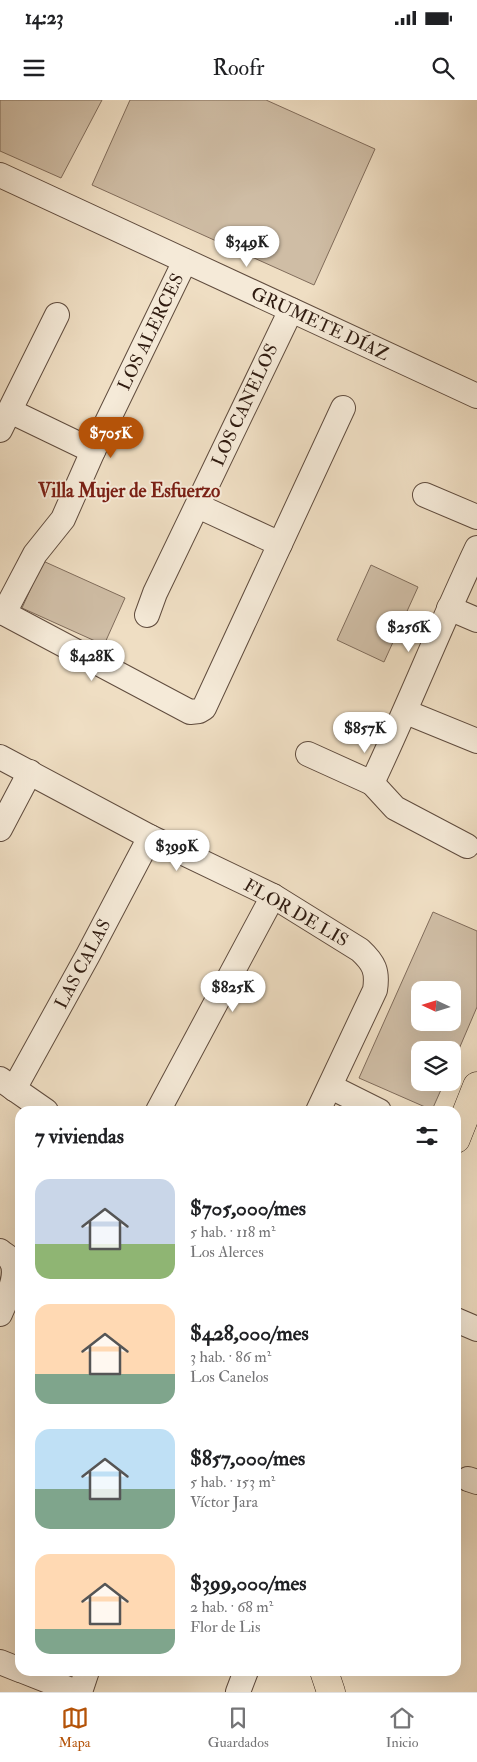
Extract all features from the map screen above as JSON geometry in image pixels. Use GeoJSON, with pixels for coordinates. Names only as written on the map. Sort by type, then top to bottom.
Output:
{"type":"FeatureCollection","features":[{"type":"Feature","properties":{"kind":"main road"},"geometry":{"type":"LineString","coordinates":[[461,1126],[477,1086]]}},
{"type":"Feature","properties":{"kind":"main road"},"geometry":{"type":"LineString","coordinates":[[326,1676],[331,1692]]}},
{"type":"Feature","properties":{"kind":"street","name":"GRUMETE DÍAZ"},"geometry":{"type":"LineString","coordinates":[[0,175],[185,261],[286,320],[477,396]]}},
{"type":"Feature","properties":{"kind":"street","name":"LOS ALERCES"},"geometry":{"type":"LineString","coordinates":[[2,612],[35,554],[63,519],[93,451],[185,261]]}},
{"type":"Feature","properties":{"kind":"street"},"geometry":{"type":"LineString","coordinates":[[57,315],[5,420],[93,451]]}},
{"type":"Feature","properties":{"kind":"street","name":"LOS CANELOS"},"geometry":{"type":"LineString","coordinates":[[147,615],[155,593],[286,320]]}},
{"type":"Feature","properties":{"kind":"street"},"geometry":{"type":"LineString","coordinates":[[2,612],[186,710],[195,712],[204,708],[343,408]]}},
{"type":"Feature","properties":{"kind":"street"},"geometry":{"type":"LineString","coordinates":[[426,495],[477,517]]}},
{"type":"Feature","properties":{"kind":"street"},"geometry":{"type":"LineString","coordinates":[[198,506],[280,544]]}},
{"type":"Feature","properties":{"kind":"street"},"geometry":{"type":"LineString","coordinates":[[372,783],[406,712],[449,608],[477,548]]}},
{"type":"Feature","properties":{"kind":"street"},"geometry":{"type":"LineString","coordinates":[[449,608],[477,620]]}},
{"type":"Feature","properties":{"kind":"street"},"geometry":{"type":"LineString","coordinates":[[406,712],[477,741]]}},
{"type":"Feature","properties":{"kind":"street"},"geometry":{"type":"LineString","coordinates":[[308,754],[372,783],[395,808],[467,846]]}},
{"type":"Feature","properties":{"kind":"street","name":"FLOR DE LIS"},"geometry":{"type":"LineString","coordinates":[[0,757],[150,837],[273,896],[360,950],[374,967],[377,978],[375,990],[331,1087]]}},
{"type":"Feature","properties":{"kind":"street"},"geometry":{"type":"LineString","coordinates":[[0,828],[30,772]]}},
{"type":"Feature","properties":{"kind":"street","name":"LAS CALAS"},"geometry":{"type":"LineString","coordinates":[[7,1084],[88,955],[150,837]]}},
{"type":"Feature","properties":{"kind":"street"},"geometry":{"type":"LineString","coordinates":[[161,1106],[273,896]]}},
{"type":"Feature","properties":{"kind":"street"},"geometry":{"type":"LineString","coordinates":[[7,1084],[39,1106]]}},
{"type":"Feature","properties":{"kind":"street"},"geometry":{"type":"LineString","coordinates":[[321,1106],[331,1087],[369,1106]]}},
{"type":"Feature","properties":{"kind":"street"},"geometry":{"type":"LineString","coordinates":[[0,1251],[9,1257],[14,1268],[8,1295],[0,1314]]}},
{"type":"Feature","properties":{"kind":"street"},"geometry":{"type":"LineString","coordinates":[[461,1322],[477,1329]]}},
{"type":"Feature","properties":{"kind":"street"},"geometry":{"type":"LineString","coordinates":[[0,1662],[15,1668]]}},
{"type":"Feature","properties":{"kind":"street"},"geometry":{"type":"LineString","coordinates":[[35,1676],[76,1692]]}},
{"type":"Feature","properties":{"kind":"street"},"geometry":{"type":"LineString","coordinates":[[80,1692],[85,1676]]}},
{"type":"Feature","properties":{"kind":"street"},"geometry":{"type":"LineString","coordinates":[[238,1692],[244,1676]]}},
{"type":"Feature","properties":{"kind":"shaded area"},"geometry":{"type":"Polygon","coordinates":[[[0,100],[102,100],[61,178],[0,151],[0,100]]]}},
{"type":"Feature","properties":{"kind":"shaded area"},"geometry":{"type":"Polygon","coordinates":[[[130,100],[266,100],[375,149],[314,285],[92,185],[130,100]]]}},
{"type":"Feature","properties":{"kind":"shaded area"},"geometry":{"type":"Polygon","coordinates":[[[43,561],[125,598],[104,645],[22,608],[43,561]]]}},
{"type":"Feature","properties":{"kind":"shaded area"},"geometry":{"type":"Polygon","coordinates":[[[371,565],[418,587],[384,662],[337,640],[371,565]]]}},
{"type":"Feature","properties":{"kind":"shaded area"},"geometry":{"type":"Polygon","coordinates":[[[433,912],[477,931],[477,1007],[461,1044],[461,1041],[411,1041],[411,1091],[440,1091],[434,1106],[423,1106],[359,1078],[433,912]]]}},
{"type":"Feature","properties":{"kind":"district","name":"Villa Mujer de Esfuerzo"},"geometry":{"type":"Point","coordinates":[129,491]}}]}
